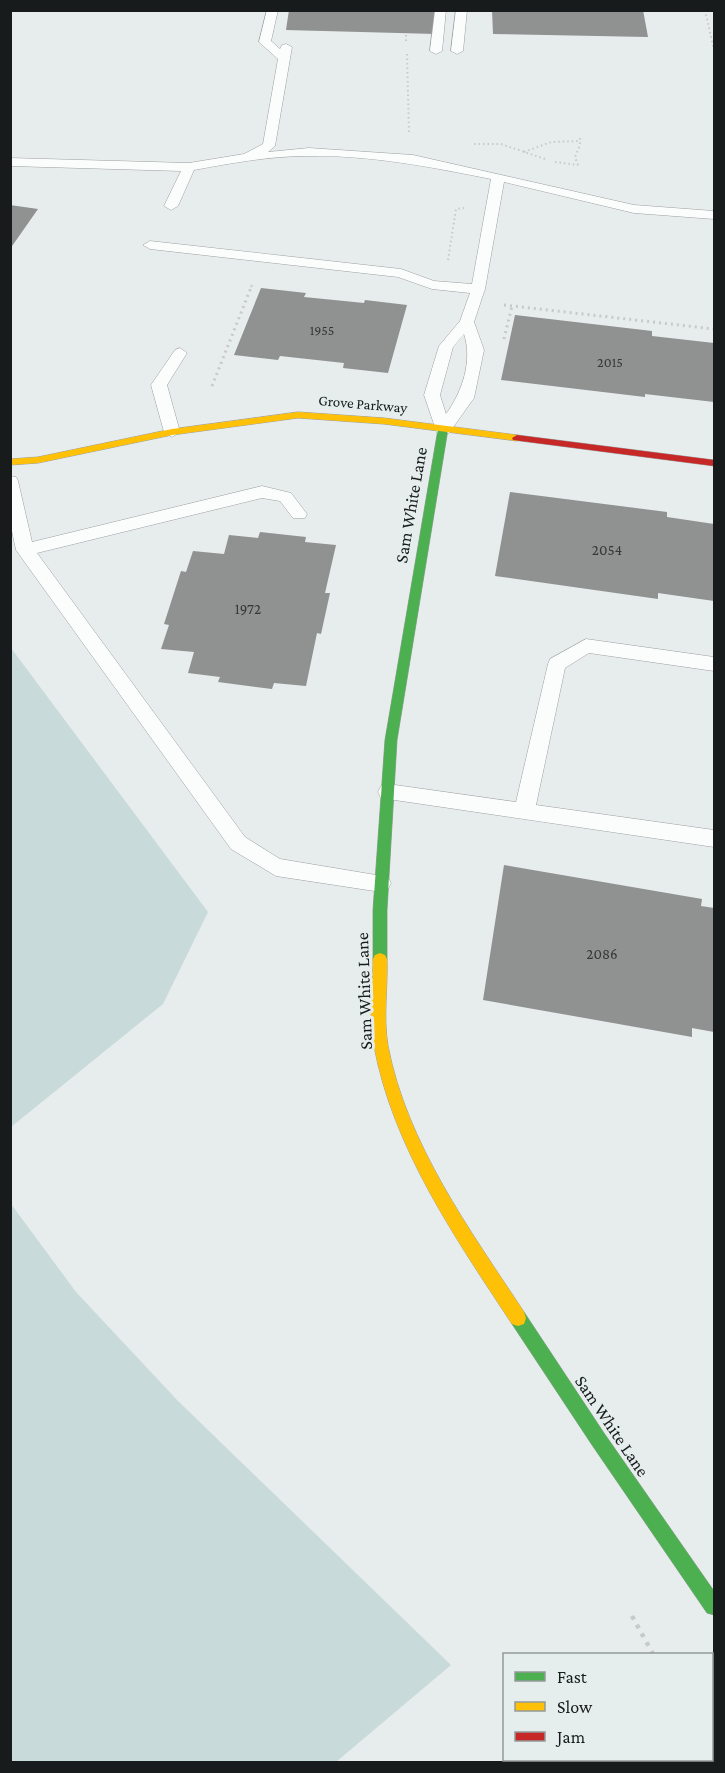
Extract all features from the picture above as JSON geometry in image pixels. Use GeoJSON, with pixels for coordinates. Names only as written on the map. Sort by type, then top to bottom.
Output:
{"type":"FeatureCollection","features":[{"type":"Feature","properties":{"kind":"street","name":"Grove Parkway"},"geometry":{"type":"LineString","coordinates":[[10,462],[38,460],[172,432],[298,415],[384,421],[714,464]]}},
{"type":"Feature","properties":{"kind":"street","name":"Sam White Lane"},"geometry":{"type":"LineString","coordinates":[[443,429],[391,740],[381,883],[381,1044],[407,1130],[448,1211],[598,1439],[714,1606]]}},
{"type":"Feature","properties":{"kind":"lane"},"geometry":{"type":"LineString","coordinates":[[247,157],[269,146],[285,52],[265,42],[273,10]]}},
{"type":"Feature","properties":{"kind":"lane"},"geometry":{"type":"LineString","coordinates":[[436,51],[441,10]]}},
{"type":"Feature","properties":{"kind":"lane"},"geometry":{"type":"LineString","coordinates":[[456,51],[462,10]]}},
{"type":"Feature","properties":{"kind":"lane"},"geometry":{"type":"LineString","coordinates":[[10,162],[189,167],[247,157],[309,152],[413,159],[634,209],[714,215]]}},
{"type":"Feature","properties":{"kind":"lane"},"geometry":{"type":"LineString","coordinates":[[171,206],[189,167]]}},
{"type":"Feature","properties":{"kind":"lane"},"geometry":{"type":"LineString","coordinates":[[443,429],[432,395],[446,346],[467,322],[478,289],[498,177]]}},
{"type":"Feature","properties":{"kind":"lane"},"geometry":{"type":"LineString","coordinates":[[150,244],[401,273],[432,285],[478,289]]}},
{"type":"Feature","properties":{"kind":"lane"},"geometry":{"type":"LineString","coordinates":[[443,429],[465,398],[477,350],[467,322]]}},
{"type":"Feature","properties":{"kind":"lane"},"geometry":{"type":"LineString","coordinates":[[172,432],[159,385],[180,353]]}},
{"type":"Feature","properties":{"kind":"lane"},"geometry":{"type":"LineString","coordinates":[[10,481],[25,550],[238,843],[276,867],[381,883]]}},
{"type":"Feature","properties":{"kind":"lane"},"geometry":{"type":"LineString","coordinates":[[25,550],[262,492],[285,497],[299,514]]}},
{"type":"Feature","properties":{"kind":"lane"},"geometry":{"type":"LineString","coordinates":[[524,812],[557,664],[586,646],[714,664]]}},
{"type":"Feature","properties":{"kind":"lane"},"geometry":{"type":"LineString","coordinates":[[388,792],[714,839]]}},
{"type":"Feature","properties":{"kind":"path"},"geometry":{"type":"LineString","coordinates":[[705,10],[714,50]]}},
{"type":"Feature","properties":{"kind":"path"},"geometry":{"type":"LineString","coordinates":[[406,35],[409,134]]}},
{"type":"Feature","properties":{"kind":"path"},"geometry":{"type":"LineString","coordinates":[[580,135],[575,158],[582,172]]}},
{"type":"Feature","properties":{"kind":"path"},"geometry":{"type":"LineString","coordinates":[[524,152],[536,145],[559,140],[580,141]]}},
{"type":"Feature","properties":{"kind":"path"},"geometry":{"type":"LineString","coordinates":[[447,268],[456,209],[467,207]]}},
{"type":"Feature","properties":{"kind":"path"},"geometry":{"type":"LineString","coordinates":[[212,386],[254,282]]}},
{"type":"Feature","properties":{"kind":"path"},"geometry":{"type":"LineString","coordinates":[[499,304],[714,329]]}},
{"type":"Feature","properties":{"kind":"path"},"geometry":{"type":"LineString","coordinates":[[632,1616],[652,1653]]}},
{"type":"Feature","properties":{"kind":"shaded area"},"geometry":{"type":"Polygon","coordinates":[[[11,648],[208,912],[163,1004],[11,1127],[11,648]]]}},
{"type":"Feature","properties":{"kind":"shaded area"},"geometry":{"type":"Polygon","coordinates":[[[11,1204],[76,1292],[178,1401],[451,1665],[336,1762],[11,1762],[11,1204]]]}},
{"type":"Feature","properties":{"kind":"building"},"geometry":{"type":"Polygon","coordinates":[[[289,10],[437,10],[436,34],[286,30],[289,10]]]}},
{"type":"Feature","properties":{"kind":"building"},"geometry":{"type":"Polygon","coordinates":[[[492,10],[643,10],[648,37],[493,34],[492,10]]]}},
{"type":"Feature","properties":{"kind":"building"},"geometry":{"type":"Polygon","coordinates":[[[10,205],[38,209],[10,249],[10,205]]]}},
{"type":"Feature","properties":{"kind":"building"},"geometry":{"type":"Polygon","coordinates":[[[261,288],[306,293],[304,297],[407,305],[388,373],[343,368],[344,363],[280,356],[278,360],[234,355],[261,288]]]}},
{"type":"Feature","properties":{"kind":"building"},"geometry":{"type":"Polygon","coordinates":[[[515,315],[652,331],[652,336],[714,343],[714,402],[645,394],[645,397],[501,380],[515,315]]]}},
{"type":"Feature","properties":{"kind":"building"},"geometry":{"type":"Polygon","coordinates":[[[510,492],[667,512],[667,517],[714,524],[714,601],[658,593],[658,599],[495,576],[510,492]]]}},
{"type":"Feature","properties":{"kind":"building"},"geometry":{"type":"Polygon","coordinates":[[[260,532],[306,537],[305,542],[336,545],[325,593],[330,593],[321,634],[317,633],[306,686],[274,683],[272,689],[218,682],[220,677],[188,673],[194,652],[161,649],[169,625],[164,624],[181,571],[186,572],[193,551],[224,554],[229,535],[258,538],[260,532]]]}},
{"type":"Feature","properties":{"kind":"building"},"geometry":{"type":"Polygon","coordinates":[[[504,865],[702,899],[701,906],[714,908],[714,1032],[692,1028],[692,1037],[483,1000],[504,865]]]}},
{"type":"Feature","properties":{"kind":"traffic: fast"},"geometry":{"type":"LineString","coordinates":[[380,959],[380,910],[391,740],[443,429]]}},
{"type":"Feature","properties":{"kind":"traffic: fast"},"geometry":{"type":"LineString","coordinates":[[518,1318],[598,1439],[714,1606]]}},
{"type":"Feature","properties":{"kind":"traffic: slow"},"geometry":{"type":"LineString","coordinates":[[10,462],[38,460],[172,432],[298,415],[384,421],[517,438]]}},
{"type":"Feature","properties":{"kind":"traffic: slow"},"geometry":{"type":"LineString","coordinates":[[380,959],[381,1046],[403,1119],[436,1188],[518,1318]]}},
{"type":"Feature","properties":{"kind":"traffic: jam"},"geometry":{"type":"LineString","coordinates":[[517,438],[714,463]]}}]}
